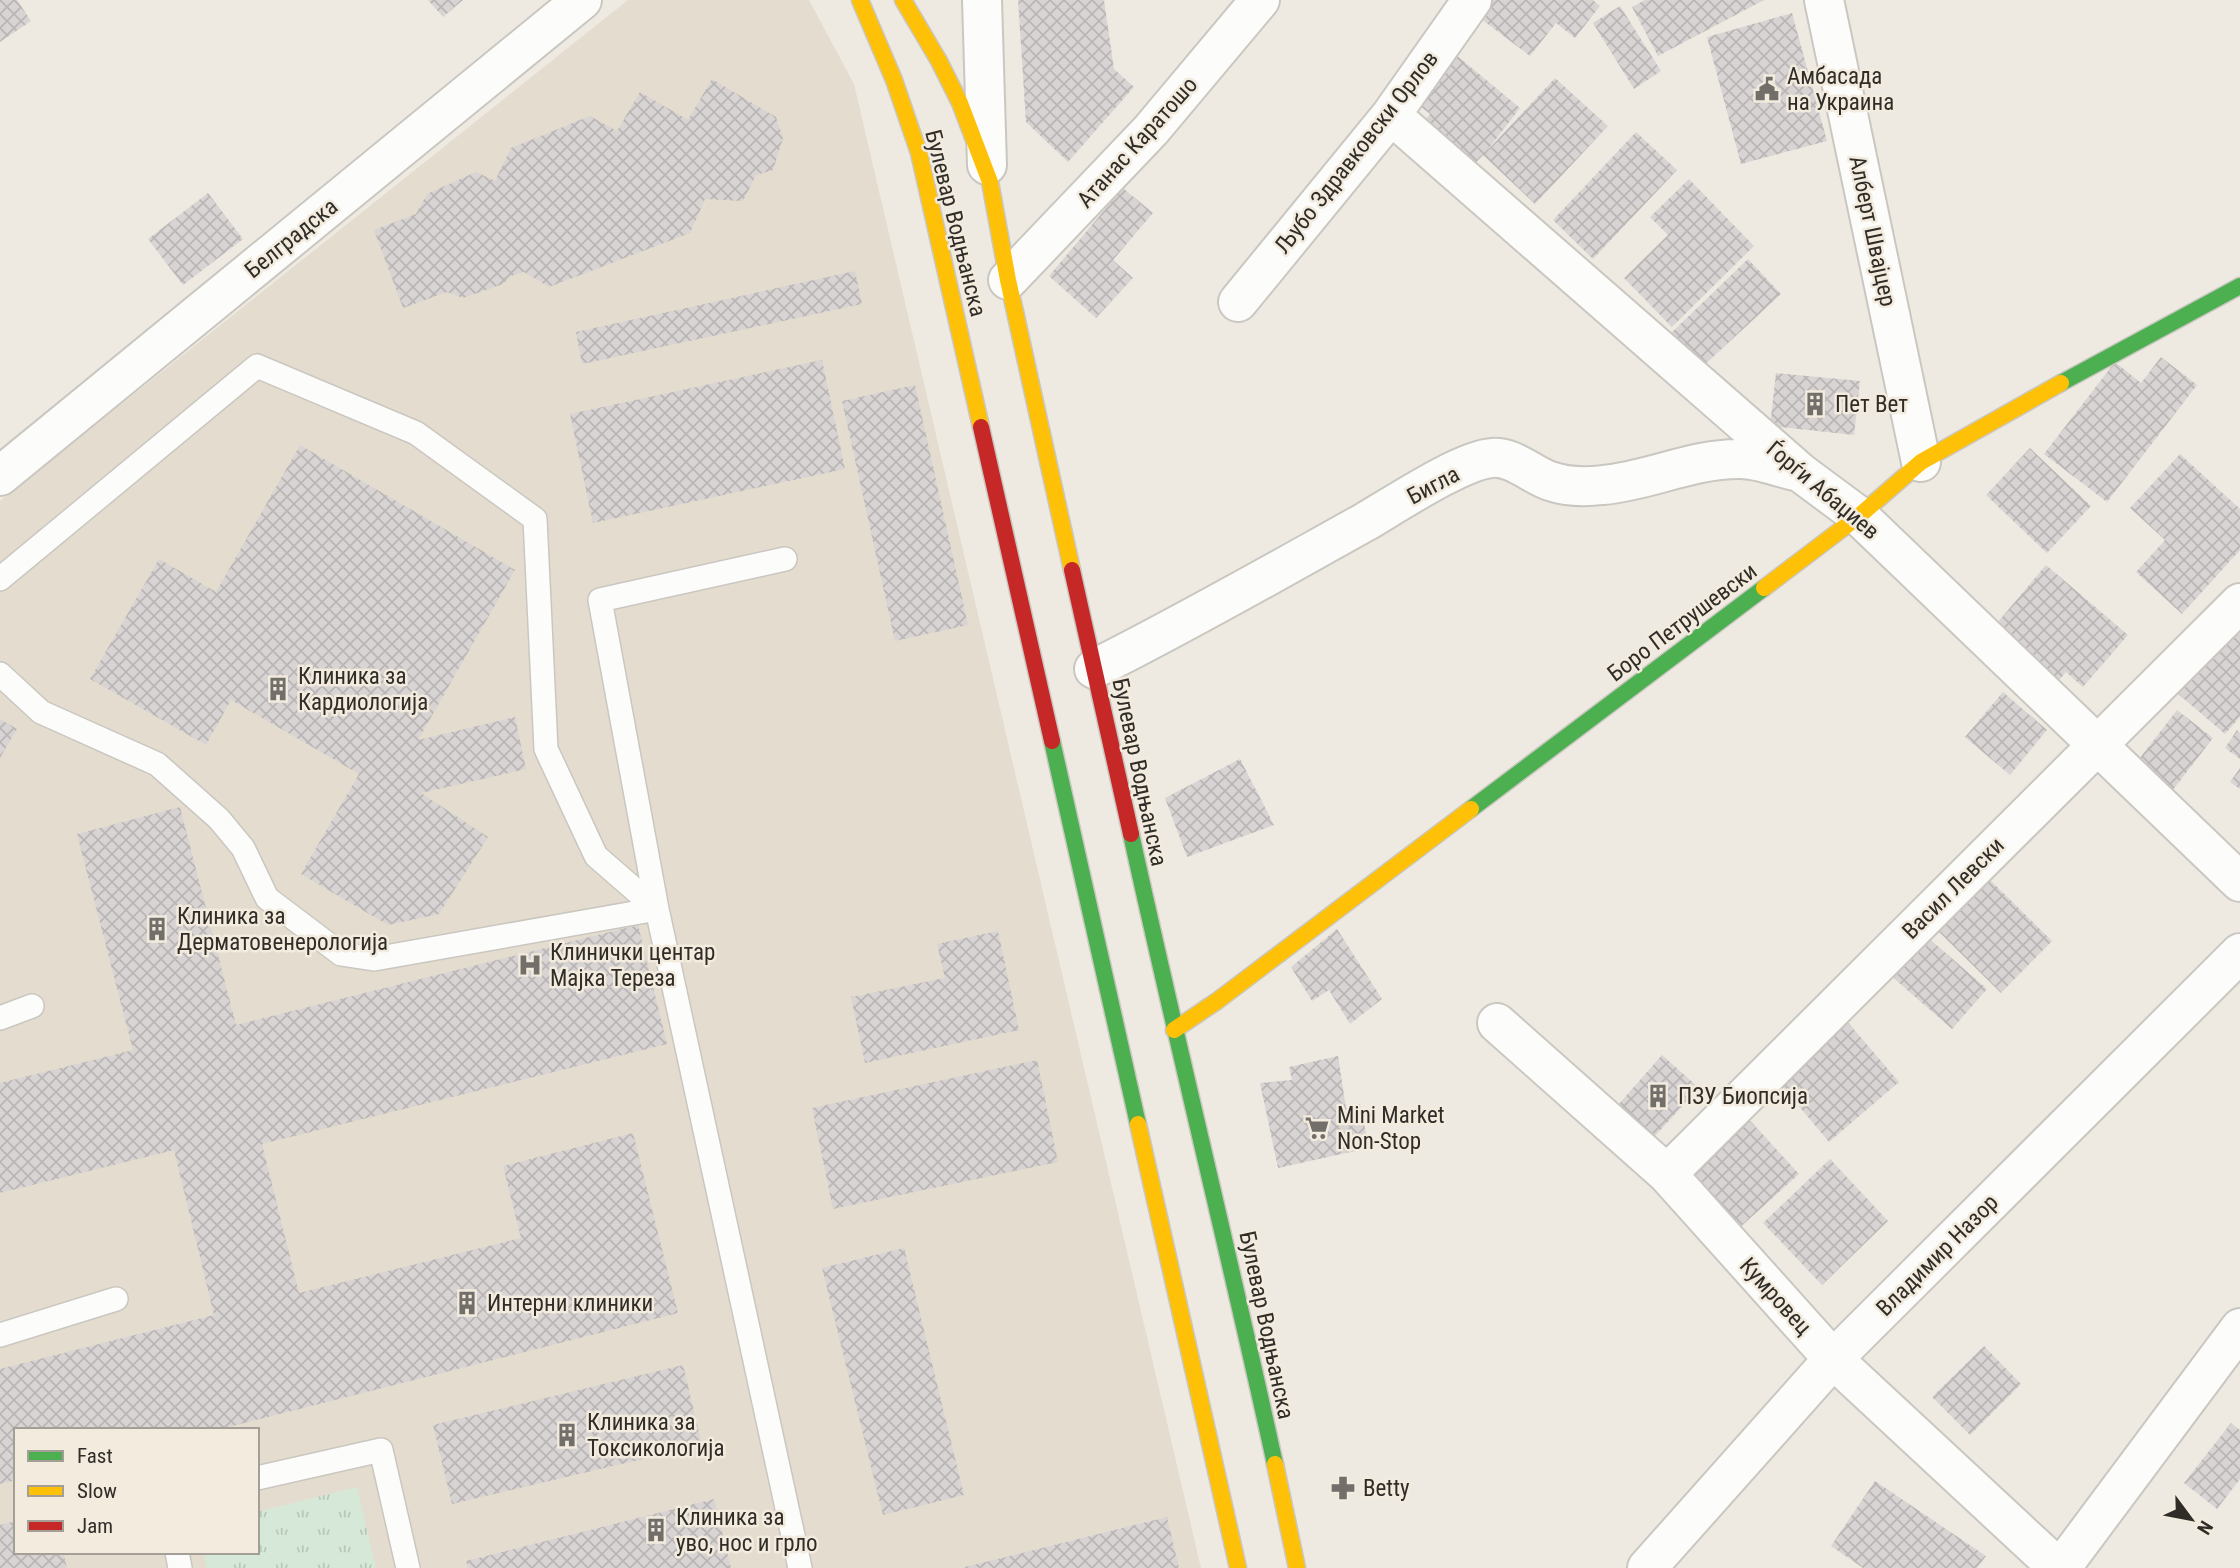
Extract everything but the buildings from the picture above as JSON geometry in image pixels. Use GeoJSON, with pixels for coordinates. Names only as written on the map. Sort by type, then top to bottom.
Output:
{"type":"FeatureCollection","features":[{"type":"Feature","properties":{"kind":"street","name":"Белградска"},"geometry":{"type":"LineString","coordinates":[[0,476],[582,0]]}},
{"type":"Feature","properties":{"kind":"street","name":"Булевар Водњанска"},"geometry":{"type":"LineString","coordinates":[[860,0],[894,80],[919,153],[1238,1568]]}},
{"type":"Feature","properties":{"kind":"street","name":"Булевар Водњанска"},"geometry":{"type":"LineString","coordinates":[[903,0],[925,35],[958,99],[987,170],[1008,280],[1174,1030],[1229,1253],[1297,1568]]}},
{"type":"Feature","properties":{"kind":"street"},"geometry":{"type":"LineString","coordinates":[[982,0],[987,170]]}},
{"type":"Feature","properties":{"kind":"street","name":"Атанас Каратошо"},"geometry":{"type":"LineString","coordinates":[[1008,280],[1151,130],[1260,0]]}},
{"type":"Feature","properties":{"kind":"street","name":"Љубо Здравковски Орлов"},"geometry":{"type":"LineString","coordinates":[[1238,302],[1391,115],[1472,0]]}},
{"type":"Feature","properties":{"kind":"street","name":"Алберт Швајцер"},"geometry":{"type":"LineString","coordinates":[[1824,0],[1922,462]]}},
{"type":"Feature","properties":{"kind":"street","name":"Ѓорѓи Абаџиев"},"geometry":{"type":"LineString","coordinates":[[1391,115],[1801,473],[1859,516],[2240,882]]}},
{"type":"Feature","properties":{"kind":"street","name":"Боро Петрушевски"},"geometry":{"type":"LineString","coordinates":[[1174,1030],[1228,993],[1859,516],[1922,462],[2078,373],[2240,286]]}},
{"type":"Feature","properties":{"kind":"street","name":"Бигла"},"geometry":{"type":"LineString","coordinates":[[1094,669],[1260,581],[1443,477],[1481,460],[1494,457],[1506,459],[1564,486],[1603,485],[1642,479],[1691,464],[1740,458],[1801,473]]}},
{"type":"Feature","properties":{"kind":"street","name":"Васил Левски"},"geometry":{"type":"LineString","coordinates":[[1667,1174],[2240,603]]}},
{"type":"Feature","properties":{"kind":"street","name":"Владимир Назор"},"geometry":{"type":"LineString","coordinates":[[1647,1568],[1833,1359],[2240,953]]}},
{"type":"Feature","properties":{"kind":"street","name":"Кумровец"},"geometry":{"type":"LineString","coordinates":[[1497,1023],[1667,1174],[1833,1359],[2059,1568]]}},
{"type":"Feature","properties":{"kind":"street"},"geometry":{"type":"LineString","coordinates":[[2059,1568],[2240,1328]]}},
{"type":"Feature","properties":{"kind":"lane"},"geometry":{"type":"LineString","coordinates":[[0,579],[257,366],[416,433],[536,519],[547,748],[596,856],[657,909]]}},
{"type":"Feature","properties":{"kind":"lane"},"geometry":{"type":"LineString","coordinates":[[785,559],[600,600],[657,909],[800,1568]]}},
{"type":"Feature","properties":{"kind":"lane"},"geometry":{"type":"LineString","coordinates":[[0,674],[41,712],[157,764],[219,819],[235,838],[243,848],[267,898],[341,954],[374,959],[657,909]]}},
{"type":"Feature","properties":{"kind":"lane"},"geometry":{"type":"LineString","coordinates":[[0,1018],[32,1006]]}},
{"type":"Feature","properties":{"kind":"lane"},"geometry":{"type":"LineString","coordinates":[[0,1335],[117,1299]]}},
{"type":"Feature","properties":{"kind":"lane"},"geometry":{"type":"LineString","coordinates":[[259,1478],[382,1450],[408,1568]]}},
{"type":"Feature","properties":{"kind":"shaded area","name":"Клинички центар Мајка Тереза"},"geometry":{"type":"Polygon","coordinates":[[[628,0],[809,0],[854,84],[1201,1568],[0,1568],[0,501],[628,0]]]}},
{"type":"Feature","properties":{"kind":"green space"},"geometry":{"type":"Polygon","coordinates":[[[357,1487],[376,1568],[207,1568],[204,1554],[259,1554],[259,1512],[357,1487]]]}},
{"type":"Feature","properties":{"kind":"traffic: fast"},"geometry":{"type":"LineString","coordinates":[[2061,383],[2240,286]]}},
{"type":"Feature","properties":{"kind":"traffic: fast"},"geometry":{"type":"LineString","coordinates":[[1471,809],[1764,588]]}},
{"type":"Feature","properties":{"kind":"traffic: fast"},"geometry":{"type":"LineString","coordinates":[[1052,741],[1138,1124]]}},
{"type":"Feature","properties":{"kind":"traffic: fast"},"geometry":{"type":"LineString","coordinates":[[1131,834],[1275,1464]]}},
{"type":"Feature","properties":{"kind":"traffic: slow"},"geometry":{"type":"LineString","coordinates":[[860,0],[894,80],[919,153],[981,427]]}},
{"type":"Feature","properties":{"kind":"traffic: slow"},"geometry":{"type":"LineString","coordinates":[[903,0],[960,103],[990,182],[1008,280],[1072,570]]}},
{"type":"Feature","properties":{"kind":"traffic: slow"},"geometry":{"type":"LineString","coordinates":[[1764,588],[1859,516],[1921,462],[2061,383]]}},
{"type":"Feature","properties":{"kind":"traffic: slow"},"geometry":{"type":"LineString","coordinates":[[1174,1030],[1217,1001],[1471,809]]}},
{"type":"Feature","properties":{"kind":"traffic: slow"},"geometry":{"type":"LineString","coordinates":[[1138,1124],[1238,1568]]}},
{"type":"Feature","properties":{"kind":"traffic: slow"},"geometry":{"type":"LineString","coordinates":[[1275,1464],[1297,1568]]}},
{"type":"Feature","properties":{"kind":"traffic: jam"},"geometry":{"type":"LineString","coordinates":[[981,427],[1052,741]]}},
{"type":"Feature","properties":{"kind":"traffic: jam"},"geometry":{"type":"LineString","coordinates":[[1072,570],[1131,834]]}},
{"type":"Feature","properties":{"kind":"place","name":"Амбасада на Украина"},"geometry":{"type":"Point","coordinates":[1767,89]}},
{"type":"Feature","properties":{"kind":"place","name":"Пет Вет"},"geometry":{"type":"Point","coordinates":[1815,404]}},
{"type":"Feature","properties":{"kind":"place","name":"Клиника за Кардиологија"},"geometry":{"type":"Point","coordinates":[278,689]}},
{"type":"Feature","properties":{"kind":"place","name":"Клиника за Дерматовенерологија"},"geometry":{"type":"Point","coordinates":[157,929]}},
{"type":"Feature","properties":{"kind":"place","name":"Клинички центар Мајка Тереза"},"geometry":{"type":"Point","coordinates":[530,965]}},
{"type":"Feature","properties":{"kind":"place","name":"ПЗУ Биопсија"},"geometry":{"type":"Point","coordinates":[1658,1096]}},
{"type":"Feature","properties":{"kind":"place","name":"Mini Market Non-Stop"},"geometry":{"type":"Point","coordinates":[1317,1128]}},
{"type":"Feature","properties":{"kind":"place","name":"Интерни клиники"},"geometry":{"type":"Point","coordinates":[467,1303]}},
{"type":"Feature","properties":{"kind":"place","name":"Клиника за Токсикологија"},"geometry":{"type":"Point","coordinates":[567,1435]}},
{"type":"Feature","properties":{"kind":"place","name":"Betty"},"geometry":{"type":"Point","coordinates":[1343,1488]}},
{"type":"Feature","properties":{"kind":"place","name":"Клиника за уво, нос и грло"},"geometry":{"type":"Point","coordinates":[656,1530]}}]}
